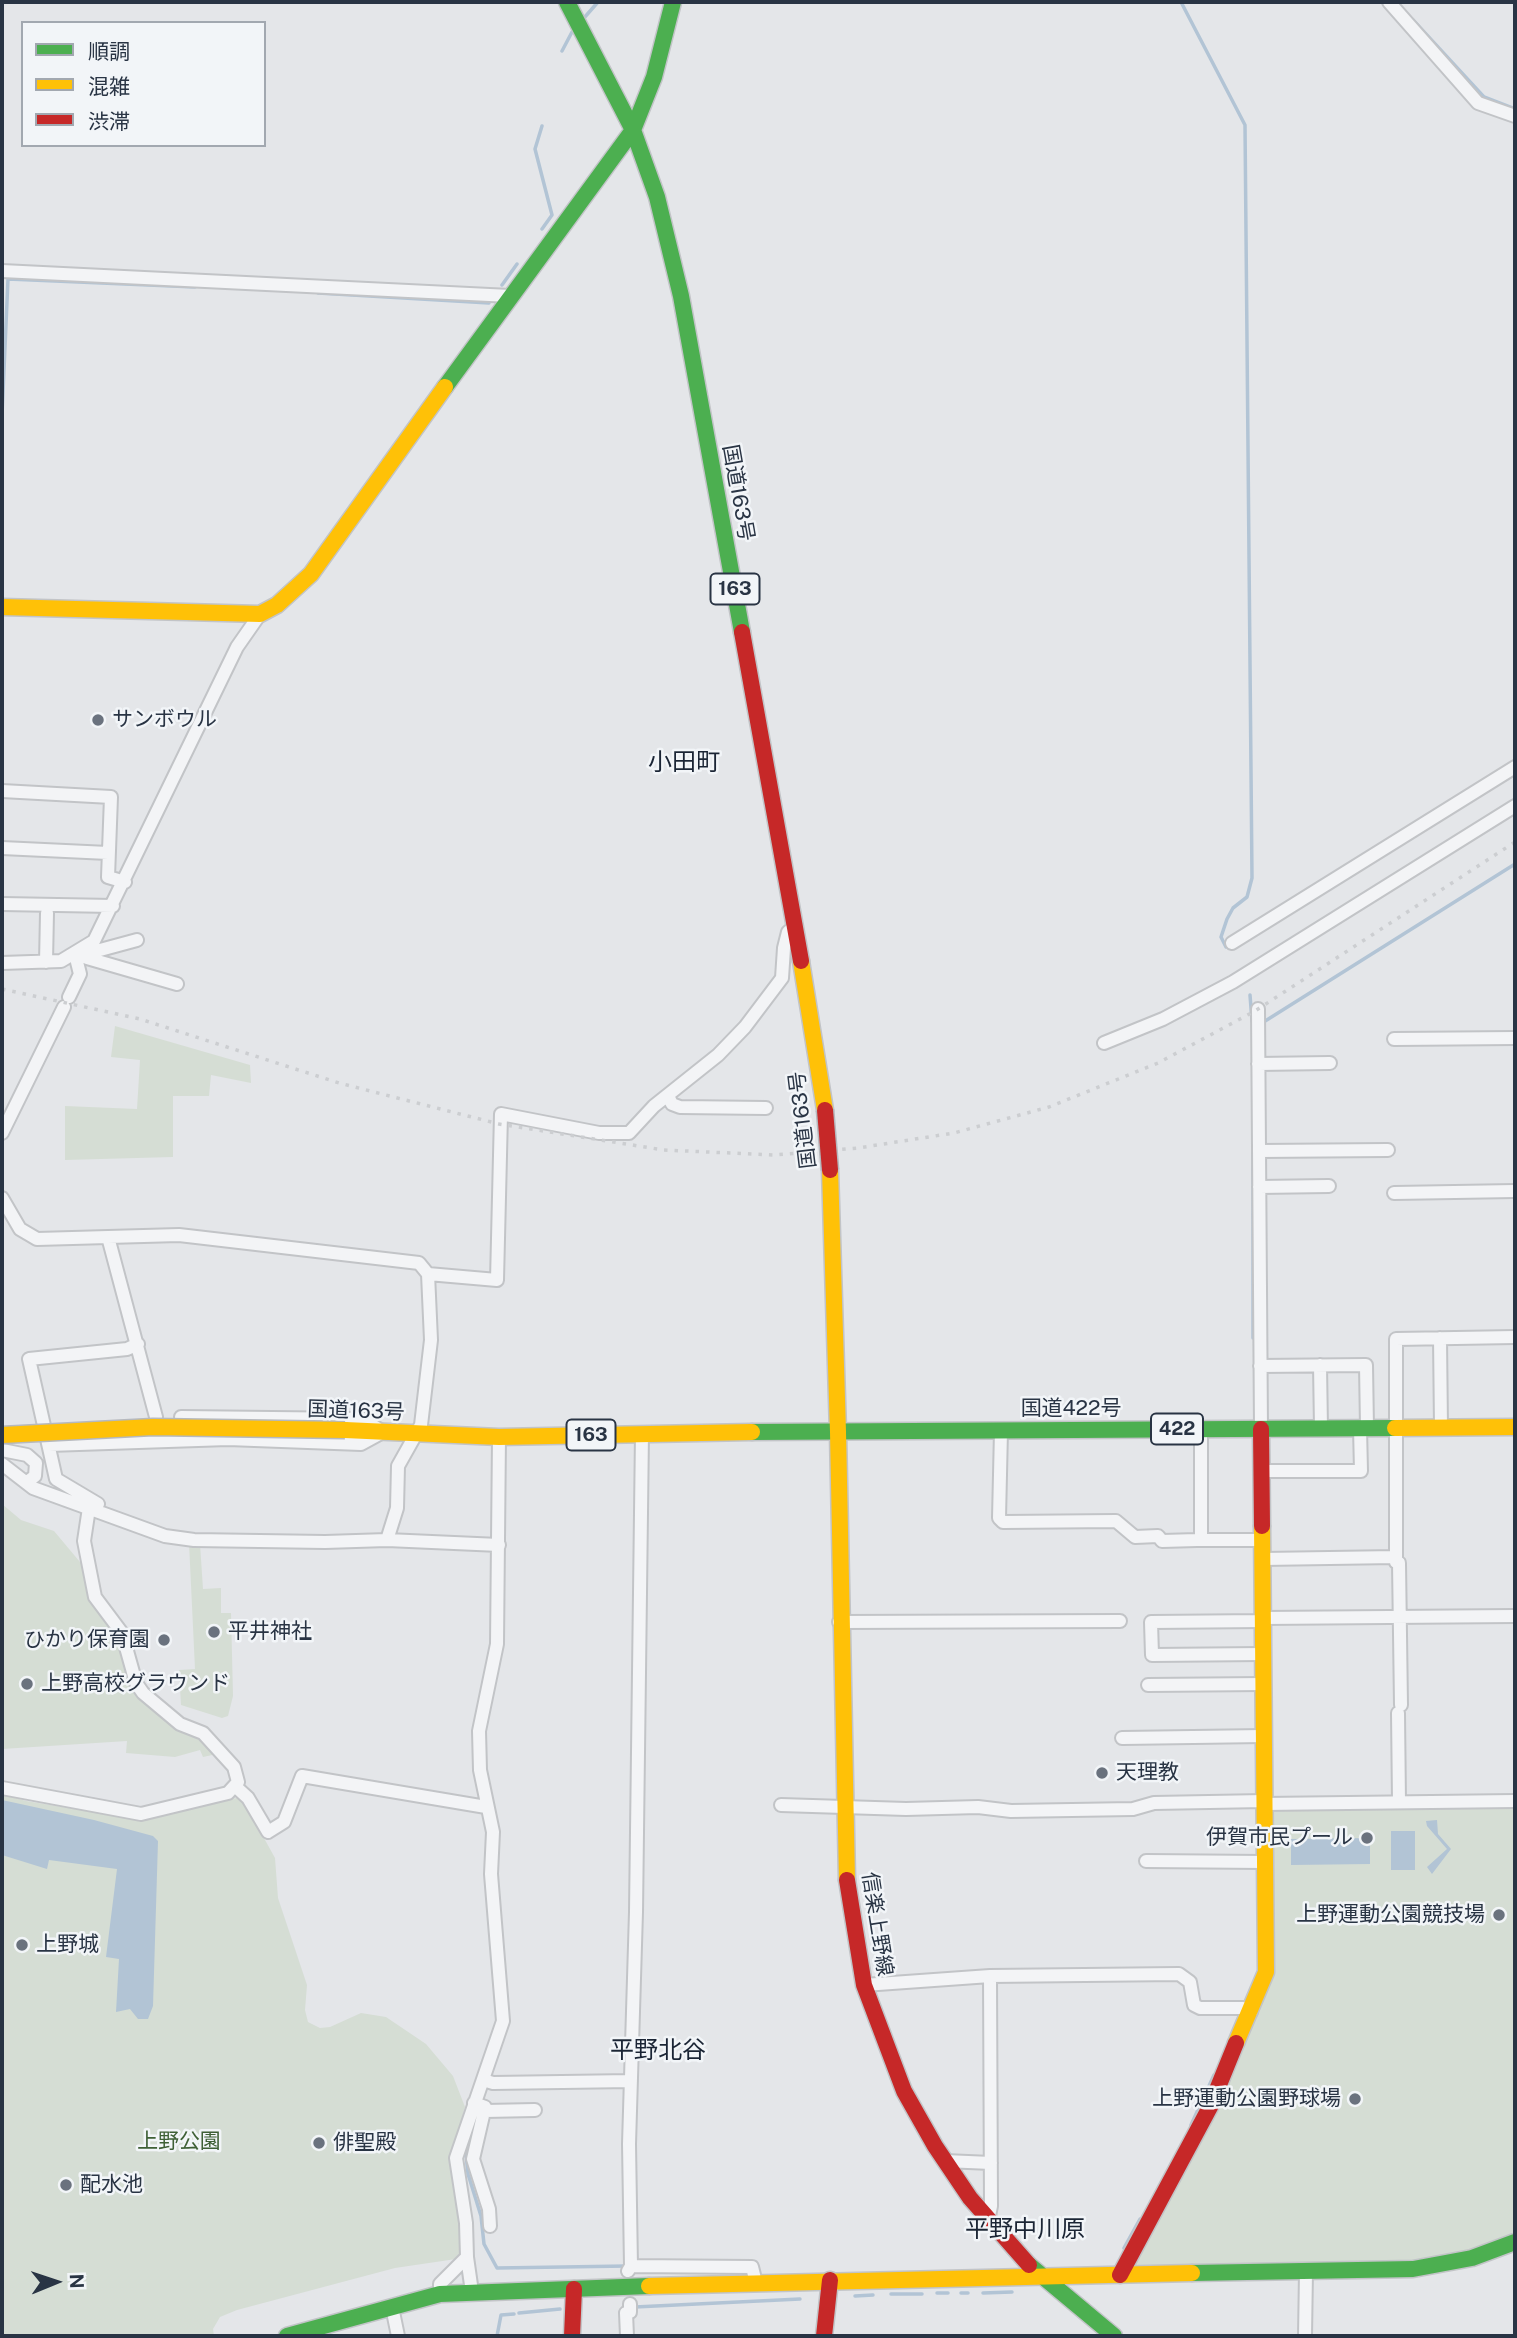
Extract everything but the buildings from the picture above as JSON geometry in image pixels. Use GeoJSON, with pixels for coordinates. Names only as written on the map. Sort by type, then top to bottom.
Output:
{"type":"FeatureCollection","features":[{"type":"Feature","properties":{"kind":"main road","name":"国道163号"},"geometry":{"type":"LineString","coordinates":[[2,1435],[153,1427],[345,1430],[499,1437],[838,1432],[830,1170],[825,1110],[795,925],[681,296],[657,197],[633,130],[567,2]]}},
{"type":"Feature","properties":{"kind":"main road"},"geometry":{"type":"LineString","coordinates":[[2,607],[260,614],[277,605],[311,574],[510,296],[575,214],[633,130],[654,77],[673,2]]}},
{"type":"Feature","properties":{"kind":"main road","name":"国道422号"},"geometry":{"type":"LineString","coordinates":[[838,1432],[1515,1427]]}},
{"type":"Feature","properties":{"kind":"main road"},"geometry":{"type":"LineString","coordinates":[[1120,2275],[1210,2107],[1266,1972],[1262,1429]]}},
{"type":"Feature","properties":{"kind":"main road","name":"信楽上野線"},"geometry":{"type":"LineString","coordinates":[[838,1432],[839,1622],[847,1885],[864,1985],[904,2091],[945,2161],[988,2221],[1040,2277],[1114,2336]]}},
{"type":"Feature","properties":{"kind":"main road"},"geometry":{"type":"LineString","coordinates":[[287,2336],[440,2294],[830,2280],[1413,2269],[1472,2258],[1515,2242]]}},
{"type":"Feature","properties":{"kind":"main road"},"geometry":{"type":"LineString","coordinates":[[824,2336],[830,2280]]}},
{"type":"Feature","properties":{"kind":"main road"},"geometry":{"type":"LineString","coordinates":[[572,2336],[573,2289]]}},
{"type":"Feature","properties":{"kind":"street"},"geometry":{"type":"LineString","coordinates":[[1389,2],[1478,103],[1515,116]]}},
{"type":"Feature","properties":{"kind":"street"},"geometry":{"type":"LineString","coordinates":[[2,271],[510,296]]}},
{"type":"Feature","properties":{"kind":"street"},"geometry":{"type":"LineString","coordinates":[[2,1133],[80,974],[86,952],[125,882],[232,657],[260,614]]}},
{"type":"Feature","properties":{"kind":"street"},"geometry":{"type":"LineString","coordinates":[[1232,943],[1515,767]]}},
{"type":"Feature","properties":{"kind":"street"},"geometry":{"type":"LineString","coordinates":[[2,792],[111,797],[108,877],[125,882]]}},
{"type":"Feature","properties":{"kind":"street"},"geometry":{"type":"LineString","coordinates":[[1104,1044],[1163,1019],[1233,982],[1515,806]]}},
{"type":"Feature","properties":{"kind":"street"},"geometry":{"type":"LineString","coordinates":[[2,848],[108,853]]}},
{"type":"Feature","properties":{"kind":"street"},"geometry":{"type":"LineString","coordinates":[[2,904],[113,906]]}},
{"type":"Feature","properties":{"kind":"street"},"geometry":{"type":"LineString","coordinates":[[46,962],[47,913]]}},
{"type":"Feature","properties":{"kind":"street"},"geometry":{"type":"LineString","coordinates":[[428,1274],[497,1280],[501,1114],[598,1133],[629,1133],[668,1096],[718,1055],[778,985],[782,978],[783,948],[788,932],[795,925]]}},
{"type":"Feature","properties":{"kind":"street"},"geometry":{"type":"LineString","coordinates":[[2,963],[61,961],[137,940]]}},
{"type":"Feature","properties":{"kind":"street"},"geometry":{"type":"LineString","coordinates":[[86,952],[177,984]]}},
{"type":"Feature","properties":{"kind":"street"},"geometry":{"type":"LineString","coordinates":[[1258,1020],[1262,1429]]}},
{"type":"Feature","properties":{"kind":"street"},"geometry":{"type":"LineString","coordinates":[[1394,1039],[1515,1038]]}},
{"type":"Feature","properties":{"kind":"street"},"geometry":{"type":"LineString","coordinates":[[1258,1064],[1330,1063]]}},
{"type":"Feature","properties":{"kind":"street"},"geometry":{"type":"LineString","coordinates":[[668,1096],[672,1104],[680,1107],[766,1108]]}},
{"type":"Feature","properties":{"kind":"street"},"geometry":{"type":"LineString","coordinates":[[1259,1151],[1388,1150]]}},
{"type":"Feature","properties":{"kind":"street"},"geometry":{"type":"LineString","coordinates":[[1259,1187],[1328,1186]]}},
{"type":"Feature","properties":{"kind":"street"},"geometry":{"type":"LineString","coordinates":[[1394,1194],[1515,1191]]}},
{"type":"Feature","properties":{"kind":"street"},"geometry":{"type":"LineString","coordinates":[[2,1198],[20,1228],[37,1238],[179,1235],[419,1263],[428,1274],[430,1368],[421,1425],[398,1466],[397,1508],[387,1540]]}},
{"type":"Feature","properties":{"kind":"street"},"geometry":{"type":"LineString","coordinates":[[108,1237],[156,1418]]}},
{"type":"Feature","properties":{"kind":"street"},"geometry":{"type":"LineString","coordinates":[[1399,1802],[1396,1339],[1515,1337]]}},
{"type":"Feature","properties":{"kind":"street"},"geometry":{"type":"LineString","coordinates":[[1440,1338],[1441,1427]]}},
{"type":"Feature","properties":{"kind":"street"},"geometry":{"type":"LineString","coordinates":[[138,1344],[127,1349],[29,1359],[56,1479],[87,1499],[142,1522],[141,1527]]}},
{"type":"Feature","properties":{"kind":"street"},"geometry":{"type":"LineString","coordinates":[[1321,1365],[1321,1428]]}},
{"type":"Feature","properties":{"kind":"street"},"geometry":{"type":"LineString","coordinates":[[1260,1366],[1366,1365],[1362,1471],[1262,1471]]}},
{"type":"Feature","properties":{"kind":"street"},"geometry":{"type":"LineString","coordinates":[[43,1423],[226,1415],[363,1419],[383,1432],[361,1444],[228,1439],[49,1445]]}},
{"type":"Feature","properties":{"kind":"street"},"geometry":{"type":"LineString","coordinates":[[1197,1541],[1201,1537],[1201,1429]]}},
{"type":"Feature","properties":{"kind":"street"},"geometry":{"type":"LineString","coordinates":[[1001,1431],[999,1518],[1003,1522],[1116,1521],[1135,1537],[1158,1536],[1162,1541],[1263,1540]]}},
{"type":"Feature","properties":{"kind":"street"},"geometry":{"type":"LineString","coordinates":[[642,1433],[630,2265],[752,2267],[756,2283]]}},
{"type":"Feature","properties":{"kind":"street"},"geometry":{"type":"LineString","coordinates":[[489,2226],[489,2209],[473,2159],[483,2080],[500,2031],[504,2004],[491,1874],[493,1832],[486,1807],[479,1731],[497,1644],[499,1437]]}},
{"type":"Feature","properties":{"kind":"street"},"geometry":{"type":"LineString","coordinates":[[2,1450],[33,1459],[38,1470],[27,1482]]}},
{"type":"Feature","properties":{"kind":"street"},"geometry":{"type":"LineString","coordinates":[[2,1464],[33,1488],[165,1536],[194,1540],[387,1540],[499,1545]]}},
{"type":"Feature","properties":{"kind":"street"},"geometry":{"type":"LineString","coordinates":[[2,1788],[141,1814],[228,1793],[238,1782],[234,1767],[202,1732],[180,1724],[143,1693],[136,1683],[122,1633],[95,1597],[84,1541],[89,1508]]}},
{"type":"Feature","properties":{"kind":"street"},"geometry":{"type":"LineString","coordinates":[[1263,1559],[1396,1557]]}},
{"type":"Feature","properties":{"kind":"street"},"geometry":{"type":"LineString","coordinates":[[1263,1654],[1152,1655],[1151,1622],[1515,1616]]}},
{"type":"Feature","properties":{"kind":"street"},"geometry":{"type":"LineString","coordinates":[[839,1622],[1120,1621]]}},
{"type":"Feature","properties":{"kind":"street"},"geometry":{"type":"LineString","coordinates":[[1148,1685],[1264,1684]]}},
{"type":"Feature","properties":{"kind":"street"},"geometry":{"type":"LineString","coordinates":[[1122,1738],[1264,1737]]}},
{"type":"Feature","properties":{"kind":"street"},"geometry":{"type":"LineString","coordinates":[[236,1787],[248,1798],[268,1832],[284,1822],[302,1776],[486,1807]]}},
{"type":"Feature","properties":{"kind":"street"},"geometry":{"type":"LineString","coordinates":[[781,1805],[978,1807],[1025,1811],[1133,1809],[1154,1803],[1515,1801]]}},
{"type":"Feature","properties":{"kind":"street"},"geometry":{"type":"LineString","coordinates":[[1146,1861],[1265,1862]]}},
{"type":"Feature","properties":{"kind":"street"},"geometry":{"type":"LineString","coordinates":[[864,1985],[990,1976],[1179,1974],[1190,1982],[1194,2005],[1200,2008],[1243,2008],[1251,2012]]}},
{"type":"Feature","properties":{"kind":"street"},"geometry":{"type":"LineString","coordinates":[[988,2221],[991,2206],[990,1976]]}},
{"type":"Feature","properties":{"kind":"street"},"geometry":{"type":"LineString","coordinates":[[483,2080],[493,2084],[631,2081]]}},
{"type":"Feature","properties":{"kind":"street"},"geometry":{"type":"LineString","coordinates":[[479,2107],[535,2110]]}},
{"type":"Feature","properties":{"kind":"street"},"geometry":{"type":"LineString","coordinates":[[472,2292],[466,2223],[456,2158],[479,2107]]}},
{"type":"Feature","properties":{"kind":"street"},"geometry":{"type":"LineString","coordinates":[[945,2161],[991,2163]]}},
{"type":"Feature","properties":{"kind":"street"},"geometry":{"type":"LineString","coordinates":[[440,2294],[440,2284],[467,2257]]}},
{"type":"Feature","properties":{"kind":"street"},"geometry":{"type":"LineString","coordinates":[[1305,2336],[1306,2272]]}},
{"type":"Feature","properties":{"kind":"street"},"geometry":{"type":"LineString","coordinates":[[627,2336],[626,2313],[630,2312],[630,2304]]}},
{"type":"Feature","properties":{"kind":"street"},"geometry":{"type":"LineString","coordinates":[[392,2307],[398,2336]]}},
{"type":"Feature","properties":{"kind":"green space"},"geometry":{"type":"Polygon","coordinates":[[[115,1026],[250,1065],[251,1083],[211,1075],[209,1096],[173,1096],[173,1157],[65,1160],[65,1106],[137,1109],[140,1060],[111,1057],[115,1026]]]}},
{"type":"Feature","properties":{"kind":"green space"},"geometry":{"type":"Polygon","coordinates":[[[2,1504],[21,1520],[54,1531],[85,1568],[118,1633],[132,1683],[217,1754],[203,1757],[200,1750],[175,1757],[126,1753],[127,1741],[2,1749],[2,1504]]]}},
{"type":"Feature","properties":{"kind":"green space","name":"平井神社"},"geometry":{"type":"Polygon","coordinates":[[[189,1543],[200,1544],[203,1589],[221,1588],[221,1613],[231,1613],[233,1696],[228,1716],[222,1718],[181,1705],[179,1670],[195,1669],[189,1543]]]}},
{"type":"Feature","properties":{"kind":"green space","name":"上野公園"},"geometry":{"type":"Polygon","coordinates":[[[2,1793],[26,1801],[130,1818],[155,1818],[192,1806],[237,1798],[244,1802],[275,1858],[278,1898],[307,1985],[305,2010],[308,2022],[320,2028],[330,2027],[361,2013],[386,2017],[426,2044],[453,2076],[465,2107],[451,2156],[459,2219],[459,2255],[456,2259],[395,2268],[237,2310],[220,2317],[213,2329],[214,2336],[2,2336],[2,1793]]]}},
{"type":"Feature","properties":{"kind":"green space"},"geometry":{"type":"Polygon","coordinates":[[[1515,1803],[1515,2241],[1412,2268],[1122,2274],[1265,1982],[1269,1808],[1515,1803]]]}},
{"type":"Feature","properties":{"kind":"water"},"geometry":{"type":"Polygon","coordinates":[[[2,1800],[94,1820],[153,1836],[158,1841],[153,2006],[148,2019],[138,2019],[130,2009],[116,2012],[119,1959],[106,1957],[117,1869],[49,1860],[47,1869],[2,1855],[2,1800]]]}},
{"type":"Feature","properties":{"kind":"water"},"geometry":{"type":"Polygon","coordinates":[[[1437,1820],[1438,1834],[1451,1849],[1432,1874],[1427,1867],[1447,1849],[1427,1826],[1426,1821],[1437,1820]]]}},
{"type":"Feature","properties":{"kind":"water"},"geometry":{"type":"Polygon","coordinates":[[[1391,1831],[1415,1831],[1415,1870],[1391,1870],[1391,1831]]]}},
{"type":"Feature","properties":{"kind":"water"},"geometry":{"type":"Polygon","coordinates":[[[1370,1838],[1370,1864],[1291,1865],[1291,1839],[1370,1838]]]}},
{"type":"Feature","properties":{"kind":"waterway"},"geometry":{"type":"LineString","coordinates":[[584,18],[598,2]]}},
{"type":"Feature","properties":{"kind":"waterway"},"geometry":{"type":"LineString","coordinates":[[1181,2],[1245,125],[1252,878],[1247,897],[1233,908],[1227,919],[1221,937],[1226,947]]}},
{"type":"Feature","properties":{"kind":"waterway"},"geometry":{"type":"LineString","coordinates":[[1413,20],[1484,97],[1515,109]]}},
{"type":"Feature","properties":{"kind":"waterway"},"geometry":{"type":"LineString","coordinates":[[562,51],[572,32]]}},
{"type":"Feature","properties":{"kind":"waterway"},"geometry":{"type":"LineString","coordinates":[[542,126],[535,149],[552,215],[542,229]]}},
{"type":"Feature","properties":{"kind":"waterway"},"geometry":{"type":"LineString","coordinates":[[502,285],[517,264]]}},
{"type":"Feature","properties":{"kind":"waterway"},"geometry":{"type":"LineString","coordinates":[[2,415],[8,279],[195,287]]}},
{"type":"Feature","properties":{"kind":"waterway"},"geometry":{"type":"LineString","coordinates":[[318,293],[489,303]]}},
{"type":"Feature","properties":{"kind":"waterway"},"geometry":{"type":"LineString","coordinates":[[1262,1023],[1515,864]]}},
{"type":"Feature","properties":{"kind":"waterway"},"geometry":{"type":"LineString","coordinates":[[1250,995],[1252,1021]]}},
{"type":"Feature","properties":{"kind":"waterway"},"geometry":{"type":"LineString","coordinates":[[1253,1144],[1253,1338]]}},
{"type":"Feature","properties":{"kind":"waterway"},"geometry":{"type":"LineString","coordinates":[[1191,2125],[1214,2075]]}},
{"type":"Feature","properties":{"kind":"waterway"},"geometry":{"type":"LineString","coordinates":[[476,2118],[466,2154],[468,2174],[481,2216],[484,2244],[497,2268],[627,2266]]}},
{"type":"Feature","properties":{"kind":"waterway"},"geometry":{"type":"LineString","coordinates":[[1124,2248],[1140,2219]]}},
{"type":"Feature","properties":{"kind":"waterway"},"geometry":{"type":"LineString","coordinates":[[983,2293],[1012,2292]]}},
{"type":"Feature","properties":{"kind":"waterway"},"geometry":{"type":"LineString","coordinates":[[937,2293],[948,2293]]}},
{"type":"Feature","properties":{"kind":"waterway"},"geometry":{"type":"LineString","coordinates":[[961,2293],[968,2293]]}},
{"type":"Feature","properties":{"kind":"waterway"},"geometry":{"type":"LineString","coordinates":[[891,2294],[922,2294]]}},
{"type":"Feature","properties":{"kind":"waterway"},"geometry":{"type":"LineString","coordinates":[[855,2296],[873,2295]]}},
{"type":"Feature","properties":{"kind":"waterway"},"geometry":{"type":"LineString","coordinates":[[635,2307],[800,2299]]}},
{"type":"Feature","properties":{"kind":"waterway"},"geometry":{"type":"LineString","coordinates":[[519,2313],[560,2309]]}},
{"type":"Feature","properties":{"kind":"waterway"},"geometry":{"type":"LineString","coordinates":[[497,2336],[501,2315],[514,2314]]}},
{"type":"Feature","properties":{"kind":"railway"},"geometry":{"type":"LineString","coordinates":[[2,989],[140,1019],[339,1083],[499,1124],[664,1150],[774,1155],[858,1148],[954,1133],[1049,1107],[1158,1063],[1255,1011],[1515,842]]}},
{"type":"Feature","properties":{"kind":"traffic: fast"},"geometry":{"type":"LineString","coordinates":[[567,2],[633,130],[657,197],[681,296],[742,632]]}},
{"type":"Feature","properties":{"kind":"traffic: fast"},"geometry":{"type":"LineString","coordinates":[[445,387],[633,130],[654,77],[673,2]]}},
{"type":"Feature","properties":{"kind":"traffic: fast"},"geometry":{"type":"LineString","coordinates":[[752,1432],[1395,1428]]}},
{"type":"Feature","properties":{"kind":"traffic: fast"},"geometry":{"type":"LineString","coordinates":[[1192,2273],[1413,2269],[1472,2258],[1515,2242]]}},
{"type":"Feature","properties":{"kind":"traffic: fast"},"geometry":{"type":"LineString","coordinates":[[1029,2265],[1114,2336]]}},
{"type":"Feature","properties":{"kind":"traffic: fast"},"geometry":{"type":"LineString","coordinates":[[287,2336],[440,2294],[649,2286]]}},
{"type":"Feature","properties":{"kind":"traffic: slow"},"geometry":{"type":"LineString","coordinates":[[2,607],[260,614],[277,605],[311,574],[445,387]]}},
{"type":"Feature","properties":{"kind":"traffic: slow"},"geometry":{"type":"LineString","coordinates":[[801,961],[825,1110]]}},
{"type":"Feature","properties":{"kind":"traffic: slow"},"geometry":{"type":"LineString","coordinates":[[830,1170],[838,1432]]}},
{"type":"Feature","properties":{"kind":"traffic: slow"},"geometry":{"type":"LineString","coordinates":[[2,1435],[153,1427],[345,1430]]}},
{"type":"Feature","properties":{"kind":"traffic: slow"},"geometry":{"type":"LineString","coordinates":[[1395,1428],[1515,1427]]}},
{"type":"Feature","properties":{"kind":"traffic: slow"},"geometry":{"type":"LineString","coordinates":[[345,1430],[499,1437],[752,1432]]}},
{"type":"Feature","properties":{"kind":"traffic: slow"},"geometry":{"type":"LineString","coordinates":[[838,1432],[847,1880]]}},
{"type":"Feature","properties":{"kind":"traffic: slow"},"geometry":{"type":"LineString","coordinates":[[1236,2043],[1266,1972],[1262,1526]]}},
{"type":"Feature","properties":{"kind":"traffic: slow"},"geometry":{"type":"LineString","coordinates":[[649,2286],[1192,2273]]}},
{"type":"Feature","properties":{"kind":"traffic: jam"},"geometry":{"type":"LineString","coordinates":[[742,632],[801,961]]}},
{"type":"Feature","properties":{"kind":"traffic: jam"},"geometry":{"type":"LineString","coordinates":[[825,1110],[830,1170]]}},
{"type":"Feature","properties":{"kind":"traffic: jam"},"geometry":{"type":"LineString","coordinates":[[1261,1429],[1262,1526]]}},
{"type":"Feature","properties":{"kind":"traffic: jam"},"geometry":{"type":"LineString","coordinates":[[847,1880],[864,1985],[904,2091],[935,2146],[970,2198],[1029,2265]]}},
{"type":"Feature","properties":{"kind":"traffic: jam"},"geometry":{"type":"LineString","coordinates":[[1120,2275],[1210,2107],[1236,2043]]}},
{"type":"Feature","properties":{"kind":"traffic: jam"},"geometry":{"type":"LineString","coordinates":[[824,2336],[830,2280]]}},
{"type":"Feature","properties":{"kind":"traffic: jam"},"geometry":{"type":"LineString","coordinates":[[572,2336],[574,2289]]}},
{"type":"Feature","properties":{"kind":"place","name":"サンボウル"},"geometry":{"type":"Point","coordinates":[98,720]}},
{"type":"Feature","properties":{"kind":"place","name":"平井神社"},"geometry":{"type":"Point","coordinates":[214,1632]}},
{"type":"Feature","properties":{"kind":"place","name":"ひかり保育園"},"geometry":{"type":"Point","coordinates":[164,1640]}},
{"type":"Feature","properties":{"kind":"place","name":"上野高校グラウンド"},"geometry":{"type":"Point","coordinates":[27,1684]}},
{"type":"Feature","properties":{"kind":"place","name":"天理教"},"geometry":{"type":"Point","coordinates":[1102,1773]}},
{"type":"Feature","properties":{"kind":"place","name":"伊賀市民プール"},"geometry":{"type":"Point","coordinates":[1367,1838]}},
{"type":"Feature","properties":{"kind":"place","name":"上野運動公園競技場"},"geometry":{"type":"Point","coordinates":[1499,1915]}},
{"type":"Feature","properties":{"kind":"place","name":"上野城"},"geometry":{"type":"Point","coordinates":[22,1945]}},
{"type":"Feature","properties":{"kind":"place","name":"上野運動公園野球場"},"geometry":{"type":"Point","coordinates":[1355,2099]}},
{"type":"Feature","properties":{"kind":"place","name":"俳聖殿"},"geometry":{"type":"Point","coordinates":[319,2143]}},
{"type":"Feature","properties":{"kind":"place","name":"配水池"},"geometry":{"type":"Point","coordinates":[66,2185]}},
{"type":"Feature","properties":{"kind":"district","name":"小田町"},"geometry":{"type":"Point","coordinates":[684,763]}},
{"type":"Feature","properties":{"kind":"district","name":"平野北谷"},"geometry":{"type":"Point","coordinates":[658,2051]}},
{"type":"Feature","properties":{"kind":"district","name":"平野中川原"},"geometry":{"type":"Point","coordinates":[1025,2230]}}]}
